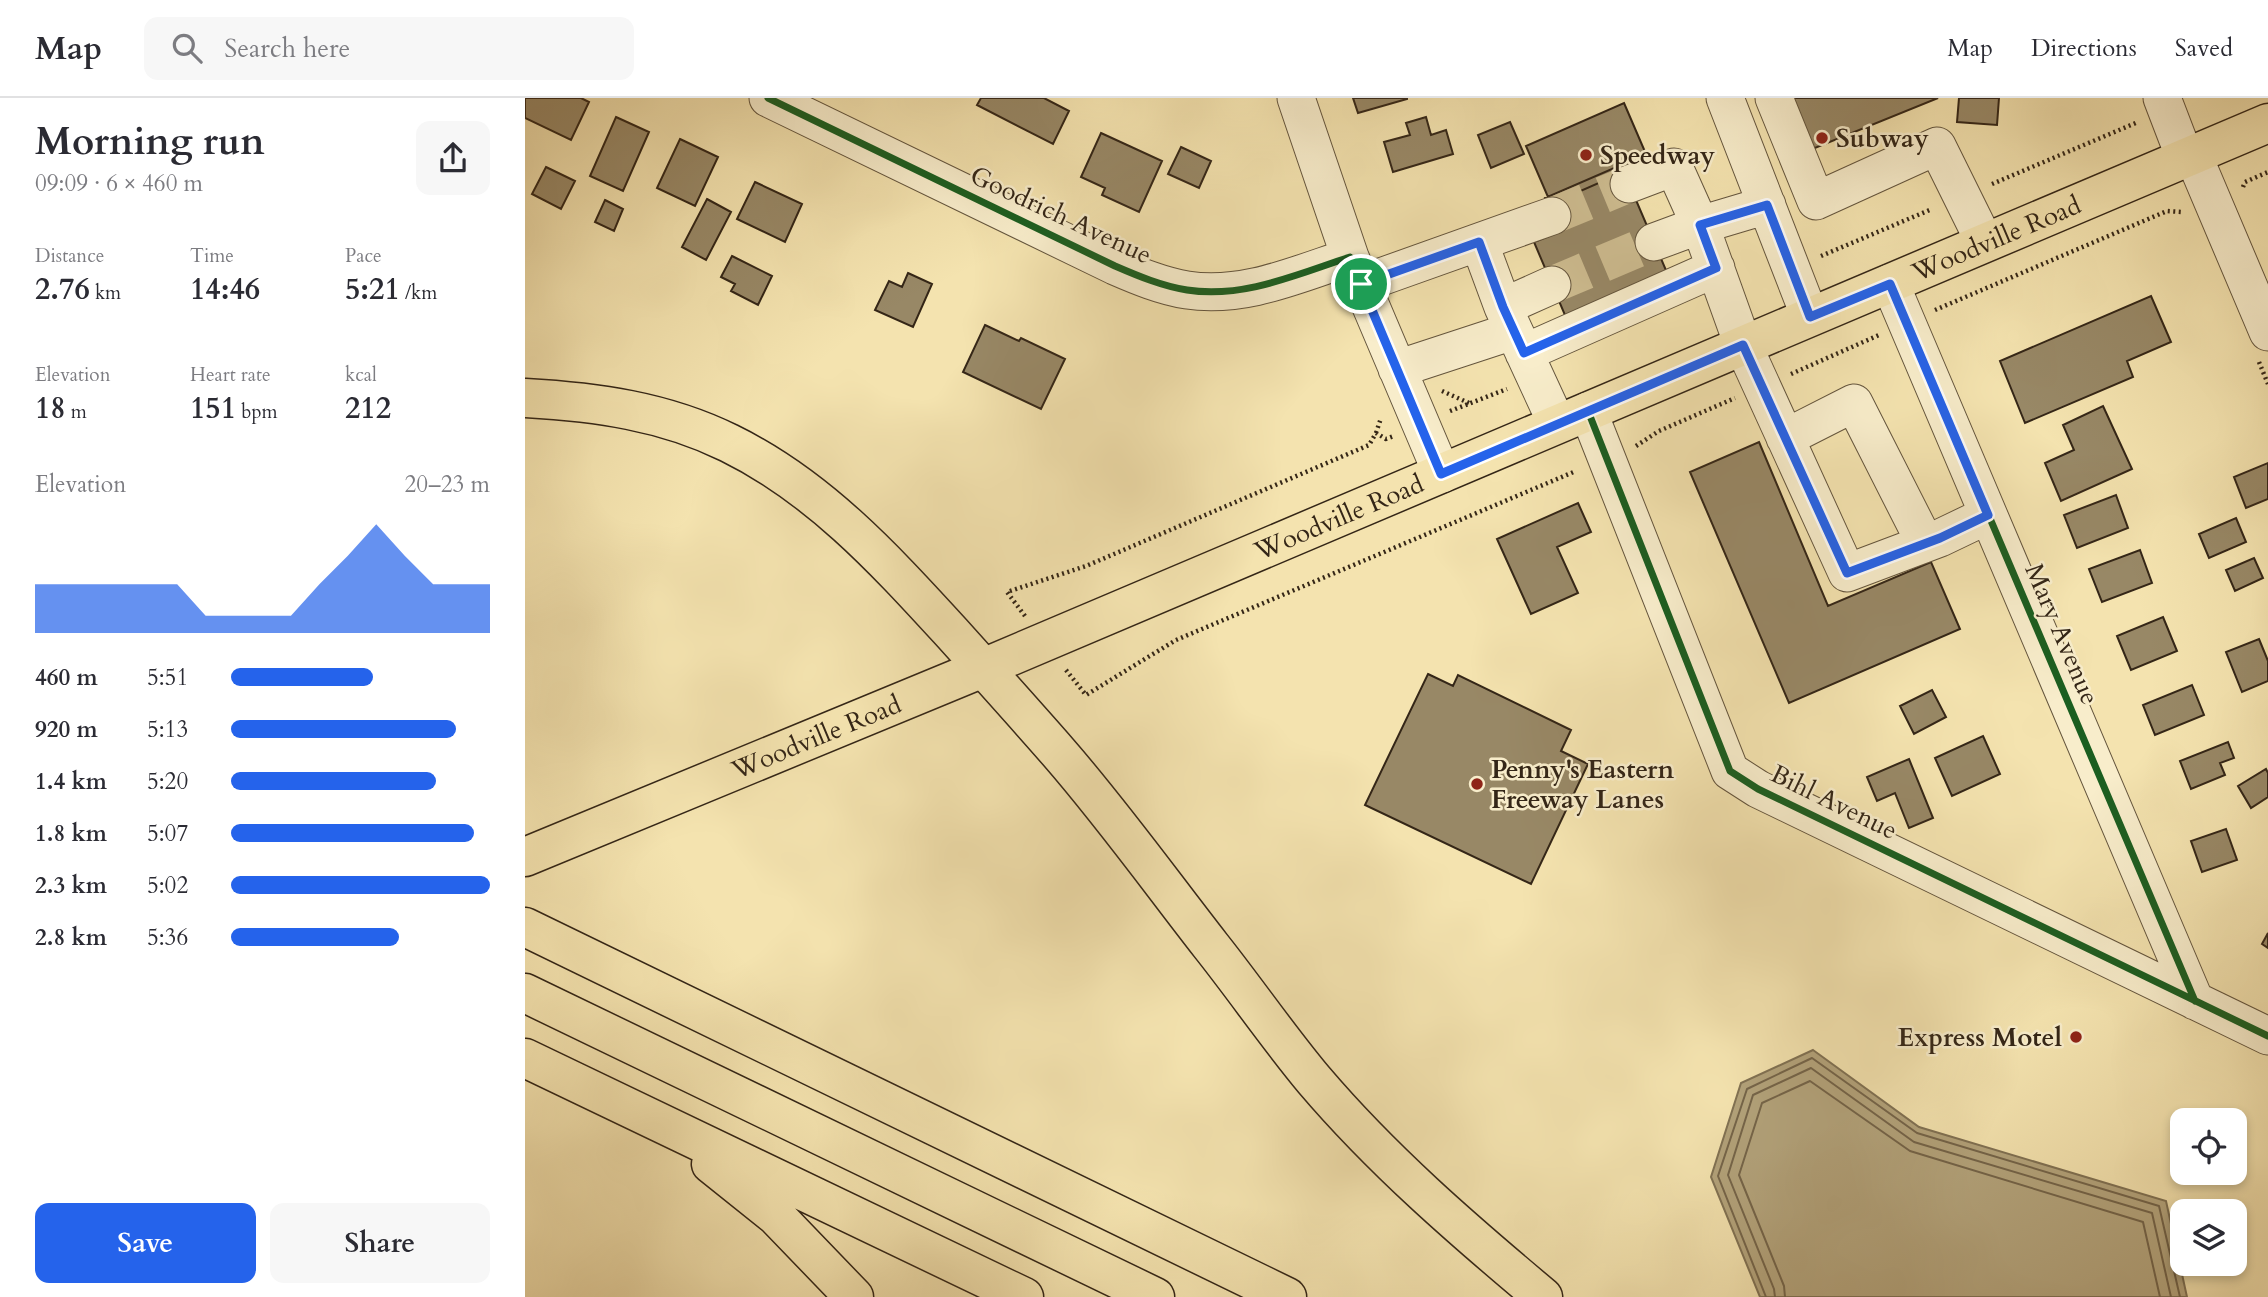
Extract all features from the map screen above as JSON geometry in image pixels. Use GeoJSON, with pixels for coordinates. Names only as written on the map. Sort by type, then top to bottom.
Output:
{"type":"FeatureCollection","features":[{"type":"Feature","properties":{"kind":"main road","name":"Woodville Road"},"geometry":{"type":"LineString","coordinates":[[540,851],[983,667],[2268,123]]}},
{"type":"Feature","properties":{"kind":"main road"},"geometry":{"type":"LineString","coordinates":[[525,398],[583,401],[668,419],[729,443],[785,475],[837,515],[885,559],[1062,756],[1315,1080],[1480,1244],[1543,1297]]}},
{"type":"Feature","properties":{"kind":"main road"},"geometry":{"type":"LineString","coordinates":[[525,927],[1287,1297]]}},
{"type":"Feature","properties":{"kind":"main road"},"geometry":{"type":"LineString","coordinates":[[525,993],[1155,1297]]}},
{"type":"Feature","properties":{"kind":"main road"},"geometry":{"type":"LineString","coordinates":[[525,1058],[1024,1297]]}},
{"type":"Feature","properties":{"kind":"main road"},"geometry":{"type":"LineString","coordinates":[[654,1119],[776,1216],[854,1297]]}},
{"type":"Feature","properties":{"kind":"street","name":"Goodrich Avenue"},"geometry":{"type":"LineString","coordinates":[[768,98],[1115,266],[1187,290],[1249,288],[1356,271],[1479,242],[1552,216]]}},
{"type":"Feature","properties":{"kind":"street"},"geometry":{"type":"LineString","coordinates":[[1296,98],[1356,271],[1441,474]]}},
{"type":"Feature","properties":{"kind":"street"},"geometry":{"type":"LineString","coordinates":[[1725,98],[1810,317]]}},
{"type":"Feature","properties":{"kind":"street"},"geometry":{"type":"LineString","coordinates":[[1774,98],[1815,201],[1937,146],[1985,243]]}},
{"type":"Feature","properties":{"kind":"street"},"geometry":{"type":"LineString","coordinates":[[2162,98],[2268,332]]}},
{"type":"Feature","properties":{"kind":"street"},"geometry":{"type":"LineString","coordinates":[[1629,184],[1674,167],[1700,225],[1743,345],[1847,573],[1926,543],[1988,515]]}},
{"type":"Feature","properties":{"kind":"street"},"geometry":{"type":"LineString","coordinates":[[1654,242],[1767,205]]}},
{"type":"Feature","properties":{"kind":"street","name":"Bihl Avenue"},"geometry":{"type":"LineString","coordinates":[[1479,242],[1513,331],[1572,418],[1731,771],[1758,789],[2268,1037]]}},
{"type":"Feature","properties":{"kind":"street"},"geometry":{"type":"LineString","coordinates":[[1397,369],[1716,268]]}},
{"type":"Feature","properties":{"kind":"street","name":"Mary Avenue"},"geometry":{"type":"LineString","coordinates":[[1890,284],[2195,1001]]}},
{"type":"Feature","properties":{"kind":"street"},"geometry":{"type":"LineString","coordinates":[[1513,331],[1552,285]]}},
{"type":"Feature","properties":{"kind":"street"},"geometry":{"type":"LineString","coordinates":[[1785,438],[1854,403],[1926,543]]}},
{"type":"Feature","properties":{"kind":"water"},"geometry":{"type":"Polygon","coordinates":[[[1813,1050],[1919,1127],[2166,1201],[2170,1219],[2170,1276],[2182,1276],[2187,1297],[1760,1297],[1711,1177],[1741,1083],[1813,1050]]]}},
{"type":"Feature","properties":{"kind":"building"},"geometry":{"type":"Polygon","coordinates":[[[525,98],[581,98],[589,102],[571,140],[525,118],[525,98]]]}},
{"type":"Feature","properties":{"kind":"building"},"geometry":{"type":"Polygon","coordinates":[[[981,98],[1044,98],[1069,111],[1053,144],[977,105],[981,98]]]}},
{"type":"Feature","properties":{"kind":"building"},"geometry":{"type":"Polygon","coordinates":[[[1353,98],[1407,98],[1407,99],[1358,113],[1353,98]]]}},
{"type":"Feature","properties":{"kind":"building"},"geometry":{"type":"Polygon","coordinates":[[[1789,98],[1938,98],[1810,150],[1789,98]]]}},
{"type":"Feature","properties":{"kind":"building"},"geometry":{"type":"Polygon","coordinates":[[[1959,98],[1999,98],[1997,125],[1957,122],[1959,98]]]}},
{"type":"Feature","properties":{"kind":"building"},"geometry":{"type":"Polygon","coordinates":[[[1624,103],[1649,161],[1551,204],[1526,146],[1624,103]]]}},
{"type":"Feature","properties":{"kind":"building"},"geometry":{"type":"Polygon","coordinates":[[[616,117],[649,132],[623,191],[590,176],[616,117]]]}},
{"type":"Feature","properties":{"kind":"building"},"geometry":{"type":"Polygon","coordinates":[[[1426,117],[1431,135],[1446,130],[1453,154],[1393,172],[1384,142],[1410,135],[1406,123],[1426,117]]]}},
{"type":"Feature","properties":{"kind":"building"},"geometry":{"type":"Polygon","coordinates":[[[1510,122],[1524,154],[1491,168],[1478,135],[1510,122]]]}},
{"type":"Feature","properties":{"kind":"building"},"geometry":{"type":"Polygon","coordinates":[[[1101,133],[1162,161],[1139,212],[1102,195],[1105,188],[1081,177],[1101,133]]]}},
{"type":"Feature","properties":{"kind":"building"},"geometry":{"type":"Polygon","coordinates":[[[680,139],[718,157],[695,206],[657,188],[680,139]]]}},
{"type":"Feature","properties":{"kind":"building"},"geometry":{"type":"Polygon","coordinates":[[[1181,147],[1211,161],[1199,188],[1168,174],[1181,147]]]}},
{"type":"Feature","properties":{"kind":"building"},"geometry":{"type":"Polygon","coordinates":[[[1621,165],[1671,282],[1570,327],[1534,242],[1559,232],[1545,198],[1621,165]]]}},
{"type":"Feature","properties":{"kind":"building"},"geometry":{"type":"Polygon","coordinates":[[[546,167],[575,181],[561,209],[532,194],[546,167]]]}},
{"type":"Feature","properties":{"kind":"building"},"geometry":{"type":"Polygon","coordinates":[[[755,182],[802,204],[785,242],[737,219],[755,182]]]}},
{"type":"Feature","properties":{"kind":"building"},"geometry":{"type":"Polygon","coordinates":[[[707,199],[731,212],[706,260],[682,247],[707,199]]]}},
{"type":"Feature","properties":{"kind":"building"},"geometry":{"type":"Polygon","coordinates":[[[605,200],[623,209],[614,231],[595,222],[605,200]]]}},
{"type":"Feature","properties":{"kind":"building"},"geometry":{"type":"Polygon","coordinates":[[[732,256],[772,276],[758,305],[731,291],[735,284],[721,277],[732,256]]]}},
{"type":"Feature","properties":{"kind":"building"},"geometry":{"type":"Polygon","coordinates":[[[908,273],[932,284],[913,327],[875,310],[889,281],[902,287],[908,273]]]}},
{"type":"Feature","properties":{"kind":"building"},"geometry":{"type":"Polygon","coordinates":[[[2151,296],[2171,342],[2127,361],[2133,377],[2025,423],[2000,361],[2151,296]]]}},
{"type":"Feature","properties":{"kind":"building"},"geometry":{"type":"Polygon","coordinates":[[[985,325],[1019,341],[1021,338],[1065,359],[1041,409],[963,372],[985,325]]]}},
{"type":"Feature","properties":{"kind":"building"},"geometry":{"type":"Polygon","coordinates":[[[2103,406],[2132,469],[2061,501],[2045,463],[2074,450],[2063,425],[2103,406]]]}},
{"type":"Feature","properties":{"kind":"building"},"geometry":{"type":"Polygon","coordinates":[[[1759,442],[1828,606],[1931,562],[1960,629],[1789,703],[1690,472],[1759,442]]]}},
{"type":"Feature","properties":{"kind":"building"},"geometry":{"type":"Polygon","coordinates":[[[2268,463],[2268,499],[2246,508],[2234,477],[2268,463]]]}},
{"type":"Feature","properties":{"kind":"building"},"geometry":{"type":"Polygon","coordinates":[[[2116,495],[2128,528],[2077,548],[2064,515],[2116,495]]]}},
{"type":"Feature","properties":{"kind":"building"},"geometry":{"type":"Polygon","coordinates":[[[1578,503],[1591,532],[1557,547],[1578,593],[1531,614],[1497,539],[1578,503]]]}},
{"type":"Feature","properties":{"kind":"building"},"geometry":{"type":"Polygon","coordinates":[[[2236,518],[2246,542],[2209,558],[2199,534],[2236,518]]]}},
{"type":"Feature","properties":{"kind":"building"},"geometry":{"type":"Polygon","coordinates":[[[2140,550],[2152,583],[2102,602],[2089,569],[2140,550]]]}},
{"type":"Feature","properties":{"kind":"building"},"geometry":{"type":"Polygon","coordinates":[[[2254,558],[2263,578],[2235,591],[2226,570],[2254,558]]]}},
{"type":"Feature","properties":{"kind":"building"},"geometry":{"type":"Polygon","coordinates":[[[2163,617],[2177,651],[2131,670],[2117,636],[2163,617]]]}},
{"type":"Feature","properties":{"kind":"building"},"geometry":{"type":"Polygon","coordinates":[[[2259,639],[2268,661],[2268,681],[2242,692],[2226,652],[2259,639]]]}},
{"type":"Feature","properties":{"kind":"building","name":"Penny's Eastern Freeway Lanes"},"geometry":{"type":"Polygon","coordinates":[[[1428,674],[1453,686],[1458,675],[1571,730],[1561,751],[1588,764],[1531,884],[1365,805],[1428,674]]]}},
{"type":"Feature","properties":{"kind":"building"},"geometry":{"type":"Polygon","coordinates":[[[2192,685],[2204,715],[2155,735],[2143,705],[2192,685]]]}},
{"type":"Feature","properties":{"kind":"building"},"geometry":{"type":"Polygon","coordinates":[[[1932,690],[1946,717],[1914,734],[1900,706],[1932,690]]]}},
{"type":"Feature","properties":{"kind":"building"},"geometry":{"type":"Polygon","coordinates":[[[1983,736],[2000,774],[1952,796],[1935,758],[1983,736]]]}},
{"type":"Feature","properties":{"kind":"building"},"geometry":{"type":"Polygon","coordinates":[[[2228,742],[2234,758],[2220,763],[2225,775],[2191,789],[2180,761],[2228,742]]]}},
{"type":"Feature","properties":{"kind":"building"},"geometry":{"type":"Polygon","coordinates":[[[1909,759],[1933,818],[1909,828],[1895,793],[1877,801],[1867,777],[1909,759]]]}},
{"type":"Feature","properties":{"kind":"building"},"geometry":{"type":"Polygon","coordinates":[[[2266,769],[2268,797],[2251,808],[2238,786],[2266,769]]]}},
{"type":"Feature","properties":{"kind":"building"},"geometry":{"type":"Polygon","coordinates":[[[2226,829],[2237,860],[2202,872],[2191,841],[2226,829]]]}},
{"type":"Feature","properties":{"kind":"building"},"geometry":{"type":"Polygon","coordinates":[[[2268,933],[2268,948],[2262,944],[2268,933]]]}},
{"type":"Feature","properties":{"kind":"tunnel"},"geometry":{"type":"LineString","coordinates":[[1552,216],[1629,184]]}},
{"type":"Feature","properties":{"kind":"tunnel"},"geometry":{"type":"LineString","coordinates":[[1552,285],[1654,242]]}},
{"type":"Feature","properties":{"kind":"cycle path"},"geometry":{"type":"LineString","coordinates":[[768,98],[1115,266],[1168,286],[1208,292],[1249,288],[1350,257]]}},
{"type":"Feature","properties":{"kind":"cycle path"},"geometry":{"type":"LineString","coordinates":[[1890,283],[2195,1001]]}},
{"type":"Feature","properties":{"kind":"cycle path"},"geometry":{"type":"LineString","coordinates":[[1588,411],[1730,771],[1758,789],[2268,1036]]}},
{"type":"Feature","properties":{"kind":"place","name":"Subway"},"geometry":{"type":"Point","coordinates":[1822,138]}},
{"type":"Feature","properties":{"kind":"place","name":"Speedway"},"geometry":{"type":"Point","coordinates":[1586,155]}},
{"type":"Feature","properties":{"kind":"place","name":"Penny's Eastern Freeway Lanes"},"geometry":{"type":"Point","coordinates":[1477,784]}},
{"type":"Feature","properties":{"kind":"place","name":"Express Motel"},"geometry":{"type":"Point","coordinates":[2076,1037]}},
{"type":"Feature","properties":{"kind":"route"},"geometry":{"type":"LineString","coordinates":[[1767,205],[1810,317],[1890,284],[1988,515],[1940,538],[1847,573],[1743,345],[1441,474],[1361,284],[1479,242],[1503,307],[1524,353],[1716,268],[1700,225],[1767,205]]}}]}
